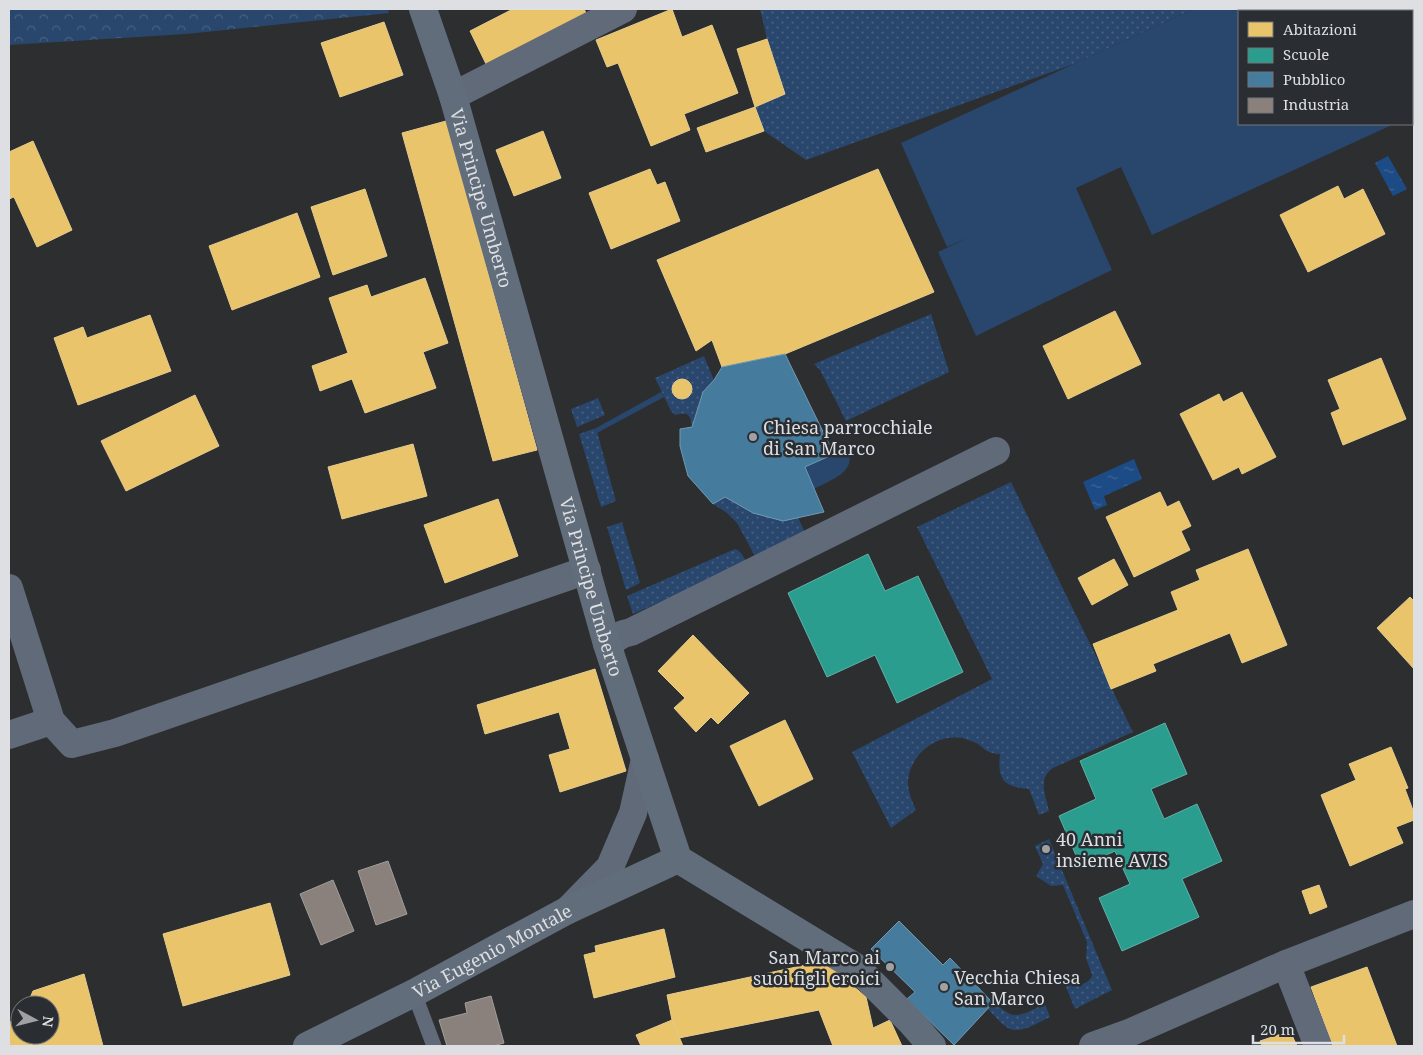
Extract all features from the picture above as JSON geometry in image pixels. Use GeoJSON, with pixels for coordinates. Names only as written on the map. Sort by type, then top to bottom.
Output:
{"type":"FeatureCollection","features":[{"type":"Feature","properties":{"kind":"street","name":"Via Principe Umberto"},"geometry":{"type":"LineString","coordinates":[[423,9],[453,96],[607,644],[678,859]]}},
{"type":"Feature","properties":{"kind":"street"},"geometry":{"type":"LineString","coordinates":[[453,96],[622,9]]}},
{"type":"Feature","properties":{"kind":"street"},"geometry":{"type":"LineString","coordinates":[[607,644],[623,634],[631,632],[996,451]]}},
{"type":"Feature","properties":{"kind":"street"},"geometry":{"type":"LineString","coordinates":[[9,588],[51,722],[72,744],[115,733],[587,570]]}},
{"type":"Feature","properties":{"kind":"street"},"geometry":{"type":"LineString","coordinates":[[9,735],[51,722]]}},
{"type":"Feature","properties":{"kind":"street"},"geometry":{"type":"LineString","coordinates":[[568,910],[610,867],[633,813],[645,759]]}},
{"type":"Feature","properties":{"kind":"street"},"geometry":{"type":"LineString","coordinates":[[678,859],[857,968],[932,1046]]}},
{"type":"Feature","properties":{"kind":"street","name":"Via Eugenio Montale"},"geometry":{"type":"LineString","coordinates":[[307,1046],[414,992],[568,910],[678,859]]}},
{"type":"Feature","properties":{"kind":"street"},"geometry":{"type":"LineString","coordinates":[[1093,1046],[1129,1033],[1286,964],[1414,914]]}},
{"type":"Feature","properties":{"kind":"street"},"geometry":{"type":"LineString","coordinates":[[1286,964],[1318,1046]]}},
{"type":"Feature","properties":{"kind":"lane"},"geometry":{"type":"LineString","coordinates":[[414,992],[434,1046]]}},
{"type":"Feature","properties":{"kind":"green space"},"geometry":{"type":"Polygon","coordinates":[[[9,9],[388,9],[389,13],[186,34],[9,45],[9,9]]]}},
{"type":"Feature","properties":{"kind":"green space"},"geometry":{"type":"Polygon","coordinates":[[[760,9],[1194,9],[1074,64],[806,160],[764,131],[755,107],[785,94],[767,39],[760,9]]]}},
{"type":"Feature","properties":{"kind":"green space"},"geometry":{"type":"Polygon","coordinates":[[[1194,9],[1414,9],[1413,115],[1413,10],[1238,10],[1238,125],[1392,125],[1152,235],[1121,167],[1076,188],[1112,270],[976,336],[938,252],[968,238],[947,247],[901,143],[1194,9]]]}},
{"type":"Feature","properties":{"kind":"green space"},"geometry":{"type":"Polygon","coordinates":[[[931,314],[949,372],[846,421],[820,370],[814,364],[931,314]]]}},
{"type":"Feature","properties":{"kind":"green space"},"geometry":{"type":"Polygon","coordinates":[[[704,356],[714,380],[703,392],[692,427],[688,415],[675,415],[671,411],[655,378],[704,356]]]}},
{"type":"Feature","properties":{"kind":"green space"},"geometry":{"type":"Polygon","coordinates":[[[661,392],[664,397],[597,433],[596,428],[661,392]]]}},
{"type":"Feature","properties":{"kind":"green space"},"geometry":{"type":"Polygon","coordinates":[[[598,398],[605,415],[577,427],[571,409],[598,398]]]}},
{"type":"Feature","properties":{"kind":"green space"},"geometry":{"type":"Polygon","coordinates":[[[596,428],[616,501],[601,507],[579,434],[596,428]]]}},
{"type":"Feature","properties":{"kind":"green space"},"geometry":{"type":"Polygon","coordinates":[[[847,448],[850,456],[846,469],[835,478],[814,489],[805,467],[847,448]]]}},
{"type":"Feature","properties":{"kind":"green space"},"geometry":{"type":"Polygon","coordinates":[[[1011,482],[1133,732],[1048,772],[1045,777],[1044,788],[1049,811],[1039,815],[1029,789],[1008,784],[1001,776],[1000,754],[989,752],[978,744],[962,738],[942,739],[926,748],[913,763],[908,785],[916,810],[891,828],[852,752],[992,679],[917,527],[1011,482]]]}},
{"type":"Feature","properties":{"kind":"green space"},"geometry":{"type":"Polygon","coordinates":[[[725,497],[753,513],[798,517],[806,535],[756,558],[737,523],[727,513],[713,504],[725,497]]]}},
{"type":"Feature","properties":{"kind":"green space"},"geometry":{"type":"Polygon","coordinates":[[[622,522],[640,583],[626,590],[607,527],[622,522]]]}},
{"type":"Feature","properties":{"kind":"green space"},"geometry":{"type":"Polygon","coordinates":[[[735,549],[741,553],[747,563],[633,614],[627,596],[735,549]]]}},
{"type":"Feature","properties":{"kind":"green space"},"geometry":{"type":"Polygon","coordinates":[[[1049,839],[1112,990],[1075,1009],[1061,975],[1076,985],[1083,984],[1091,978],[1092,975],[1086,958],[1087,942],[1063,885],[1051,886],[1036,876],[1043,864],[1035,846],[1049,839]]]}},
{"type":"Feature","properties":{"kind":"green space"},"geometry":{"type":"Polygon","coordinates":[[[993,1003],[1014,1015],[1023,1014],[1045,1004],[1050,1017],[1024,1029],[1013,1030],[1002,1024],[987,1008],[993,1003]]]}},
{"type":"Feature","properties":{"kind":"water"},"geometry":{"type":"Polygon","coordinates":[[[1388,156],[1407,189],[1393,196],[1375,163],[1388,156]]]}},
{"type":"Feature","properties":{"kind":"water"},"geometry":{"type":"Polygon","coordinates":[[[1134,459],[1142,479],[1104,496],[1107,505],[1095,510],[1083,482],[1134,459]]]}},
{"type":"Feature","properties":{"kind":"building: Abitazioni"},"geometry":{"type":"Polygon","coordinates":[[[513,9],[584,9],[588,17],[488,68],[470,31],[513,9]]]}},
{"type":"Feature","properties":{"kind":"building: Abitazioni"},"geometry":{"type":"Polygon","coordinates":[[[672,9],[682,37],[712,25],[738,93],[684,114],[690,130],[651,146],[618,63],[607,67],[596,40],[672,9]]]}},
{"type":"Feature","properties":{"kind":"building: Abitazioni"},"geometry":{"type":"Polygon","coordinates":[[[384,22],[403,75],[340,97],[321,43],[384,22]]]}},
{"type":"Feature","properties":{"kind":"building: Abitazioni"},"geometry":{"type":"Polygon","coordinates":[[[767,39],[785,94],[755,107],[737,49],[767,39]]]}},
{"type":"Feature","properties":{"kind":"building: Abitazioni"},"geometry":{"type":"Polygon","coordinates":[[[755,107],[764,131],[706,152],[697,128],[755,107]]]}},
{"type":"Feature","properties":{"kind":"building: Abitazioni"},"geometry":{"type":"Polygon","coordinates":[[[446,121],[537,450],[493,461],[402,133],[446,121]]]}},
{"type":"Feature","properties":{"kind":"building: Abitazioni"},"geometry":{"type":"Polygon","coordinates":[[[543,131],[561,178],[514,196],[496,150],[543,131]]]}},
{"type":"Feature","properties":{"kind":"building: Abitazioni"},"geometry":{"type":"Polygon","coordinates":[[[33,141],[72,230],[37,247],[14,197],[9,199],[9,152],[33,141]]]}},
{"type":"Feature","properties":{"kind":"building: Abitazioni"},"geometry":{"type":"Polygon","coordinates":[[[650,169],[657,185],[665,182],[680,221],[611,249],[589,193],[650,169]]]}},
{"type":"Feature","properties":{"kind":"building: Abitazioni"},"geometry":{"type":"Polygon","coordinates":[[[878,169],[934,292],[785,354],[722,367],[712,340],[696,351],[657,260],[878,169]]]}},
{"type":"Feature","properties":{"kind":"building: Abitazioni"},"geometry":{"type":"Polygon","coordinates":[[[1338,186],[1344,199],[1363,189],[1385,234],[1308,272],[1280,215],[1338,186]]]}},
{"type":"Feature","properties":{"kind":"building: Abitazioni"},"geometry":{"type":"Polygon","coordinates":[[[365,189],[387,256],[333,275],[311,207],[365,189]]]}},
{"type":"Feature","properties":{"kind":"building: Abitazioni"},"geometry":{"type":"Polygon","coordinates":[[[297,213],[320,277],[232,310],[209,246],[297,213]]]}},
{"type":"Feature","properties":{"kind":"building: Abitazioni"},"geometry":{"type":"Polygon","coordinates":[[[425,278],[448,343],[423,352],[436,388],[365,413],[352,379],[320,391],[312,366],[348,353],[329,298],[367,285],[371,297],[425,278]]]}},
{"type":"Feature","properties":{"kind":"building: Abitazioni"},"geometry":{"type":"Polygon","coordinates":[[[1115,311],[1141,364],[1068,399],[1043,346],[1115,311]]]}},
{"type":"Feature","properties":{"kind":"building: Abitazioni"},"geometry":{"type":"Polygon","coordinates":[[[150,315],[171,371],[78,405],[54,338],[83,327],[87,338],[150,315]]]}},
{"type":"Feature","properties":{"kind":"building: Abitazioni"},"geometry":{"type":"Polygon","coordinates":[[[1381,358],[1406,419],[1343,445],[1331,413],[1340,409],[1328,380],[1381,358]]]}},
{"type":"Feature","properties":{"kind":"building: Abitazioni"},"geometry":{"type":"Polygon","coordinates":[[[682,379],[689,382],[692,389],[689,396],[682,399],[675,396],[672,389],[675,382],[682,379]]]}},
{"type":"Feature","properties":{"kind":"building: Abitazioni"},"geometry":{"type":"Polygon","coordinates":[[[1242,392],[1276,457],[1242,474],[1239,467],[1213,480],[1180,414],[1219,394],[1223,402],[1242,392]]]}},
{"type":"Feature","properties":{"kind":"building: Abitazioni"},"geometry":{"type":"Polygon","coordinates":[[[195,395],[219,446],[126,491],[101,441],[195,395]]]}},
{"type":"Feature","properties":{"kind":"building: Abitazioni"},"geometry":{"type":"Polygon","coordinates":[[[413,444],[427,496],[342,519],[328,467],[413,444]]]}},
{"type":"Feature","properties":{"kind":"building: Abitazioni"},"geometry":{"type":"Polygon","coordinates":[[[1160,492],[1167,507],[1179,501],[1191,526],[1181,531],[1190,550],[1134,577],[1106,517],[1160,492]]]}},
{"type":"Feature","properties":{"kind":"building: Abitazioni"},"geometry":{"type":"Polygon","coordinates":[[[498,499],[518,556],[445,583],[424,525],[498,499]]]}},
{"type":"Feature","properties":{"kind":"building: Abitazioni"},"geometry":{"type":"Polygon","coordinates":[[[1248,549],[1287,645],[1242,663],[1230,633],[1153,664],[1156,671],[1111,689],[1093,644],[1178,610],[1171,592],[1200,580],[1196,570],[1248,549]]]}},
{"type":"Feature","properties":{"kind":"building: Abitazioni"},"geometry":{"type":"Polygon","coordinates":[[[1114,559],[1128,585],[1092,605],[1078,578],[1114,559]]]}},
{"type":"Feature","properties":{"kind":"building: Abitazioni"},"geometry":{"type":"Polygon","coordinates":[[[1410,597],[1414,601],[1414,669],[1377,628],[1410,597]]]}},
{"type":"Feature","properties":{"kind":"building: Abitazioni"},"geometry":{"type":"Polygon","coordinates":[[[693,635],[749,693],[718,724],[711,717],[696,732],[674,708],[685,698],[658,671],[693,635]]]}},
{"type":"Feature","properties":{"kind":"building: Abitazioni"},"geometry":{"type":"Polygon","coordinates":[[[595,669],[626,771],[560,792],[549,755],[570,749],[559,712],[485,734],[477,705],[595,669]]]}},
{"type":"Feature","properties":{"kind":"building: Abitazioni"},"geometry":{"type":"Polygon","coordinates":[[[785,720],[813,779],[759,806],[730,746],[785,720]]]}},
{"type":"Feature","properties":{"kind":"building: Abitazioni"},"geometry":{"type":"Polygon","coordinates":[[[1391,747],[1408,788],[1405,789],[1414,813],[1414,820],[1396,827],[1403,843],[1350,866],[1321,795],[1356,780],[1349,764],[1391,747]]]}},
{"type":"Feature","properties":{"kind":"building: Abitazioni"},"geometry":{"type":"Polygon","coordinates":[[[1319,885],[1327,907],[1310,914],[1302,891],[1319,885]]]}},
{"type":"Feature","properties":{"kind":"building: Abitazioni"},"geometry":{"type":"Polygon","coordinates":[[[270,903],[290,975],[183,1006],[163,934],[270,903]]]}},
{"type":"Feature","properties":{"kind":"building: Abitazioni"},"geometry":{"type":"Polygon","coordinates":[[[664,929],[675,977],[594,998],[584,955],[596,952],[595,946],[664,929]]]}},
{"type":"Feature","properties":{"kind":"building: Abitazioni"},"geometry":{"type":"Polygon","coordinates":[[[824,961],[866,997],[873,1028],[890,1020],[902,1046],[833,1046],[819,1010],[679,1038],[672,1020],[667,995],[824,961]]]}},
{"type":"Feature","properties":{"kind":"building: Abitazioni"},"geometry":{"type":"Polygon","coordinates":[[[1367,967],[1397,1046],[1333,1046],[1311,987],[1367,967]]]}},
{"type":"Feature","properties":{"kind":"building: Abitazioni"},"geometry":{"type":"Polygon","coordinates":[[[84,974],[103,1046],[9,1046],[10,1022],[10,1045],[60,1045],[60,995],[31,995],[33,991],[84,974]]]}},
{"type":"Feature","properties":{"kind":"building: Abitazioni"},"geometry":{"type":"Polygon","coordinates":[[[672,1020],[683,1046],[641,1046],[636,1035],[672,1020]]]}},
{"type":"Feature","properties":{"kind":"building: Abitazioni"},"geometry":{"type":"Polygon","coordinates":[[[1290,1031],[1297,1046],[1262,1046],[1260,1041],[1290,1031]]]}},
{"type":"Feature","properties":{"kind":"building: Scuole"},"geometry":{"type":"Polygon","coordinates":[[[868,554],[885,591],[918,576],[963,672],[897,703],[875,655],[827,677],[788,593],[868,554]]]}},
{"type":"Feature","properties":{"kind":"building: Scuole"},"geometry":{"type":"Polygon","coordinates":[[[1165,723],[1187,774],[1151,789],[1164,819],[1197,804],[1222,861],[1182,879],[1199,917],[1122,951],[1099,898],[1130,884],[1115,851],[1081,867],[1059,816],[1096,799],[1080,761],[1165,723]]]}},
{"type":"Feature","properties":{"kind":"building: Pubblico","name":"Chiesa parrocchiale di San Marco"},"geometry":{"type":"Polygon","coordinates":[[[785,354],[834,454],[805,467],[824,512],[783,521],[753,513],[725,497],[713,504],[688,476],[680,446],[680,429],[692,427],[703,392],[722,367],[785,354]]]}},
{"type":"Feature","properties":{"kind":"building: Pubblico","name":"Vecchia Chiesa San Marco"},"geometry":{"type":"Polygon","coordinates":[[[899,921],[943,965],[950,958],[993,1003],[954,1045],[907,999],[915,992],[871,949],[899,921]]]}},
{"type":"Feature","properties":{"kind":"building: Industria"},"geometry":{"type":"Polygon","coordinates":[[[388,861],[407,914],[376,925],[358,871],[388,861]]]}},
{"type":"Feature","properties":{"kind":"building: Industria"},"geometry":{"type":"Polygon","coordinates":[[[333,880],[354,931],[321,945],[300,894],[333,880]]]}},
{"type":"Feature","properties":{"kind":"building: Industria"},"geometry":{"type":"Polygon","coordinates":[[[491,996],[504,1043],[493,1046],[447,1046],[439,1020],[467,1013],[465,1003],[491,996]]]}},
{"type":"Feature","properties":{"kind":"place","name":"Chiesa parrocchiale di San Marco"},"geometry":{"type":"Point","coordinates":[753,437]}},
{"type":"Feature","properties":{"kind":"place","name":"40 Anni insieme AVIS"},"geometry":{"type":"Point","coordinates":[1046,849]}},
{"type":"Feature","properties":{"kind":"place","name":"San Marco ai suoi figli eroici"},"geometry":{"type":"Point","coordinates":[890,967]}},
{"type":"Feature","properties":{"kind":"place","name":"Vecchia Chiesa San Marco"},"geometry":{"type":"Point","coordinates":[944,987]}}]}
